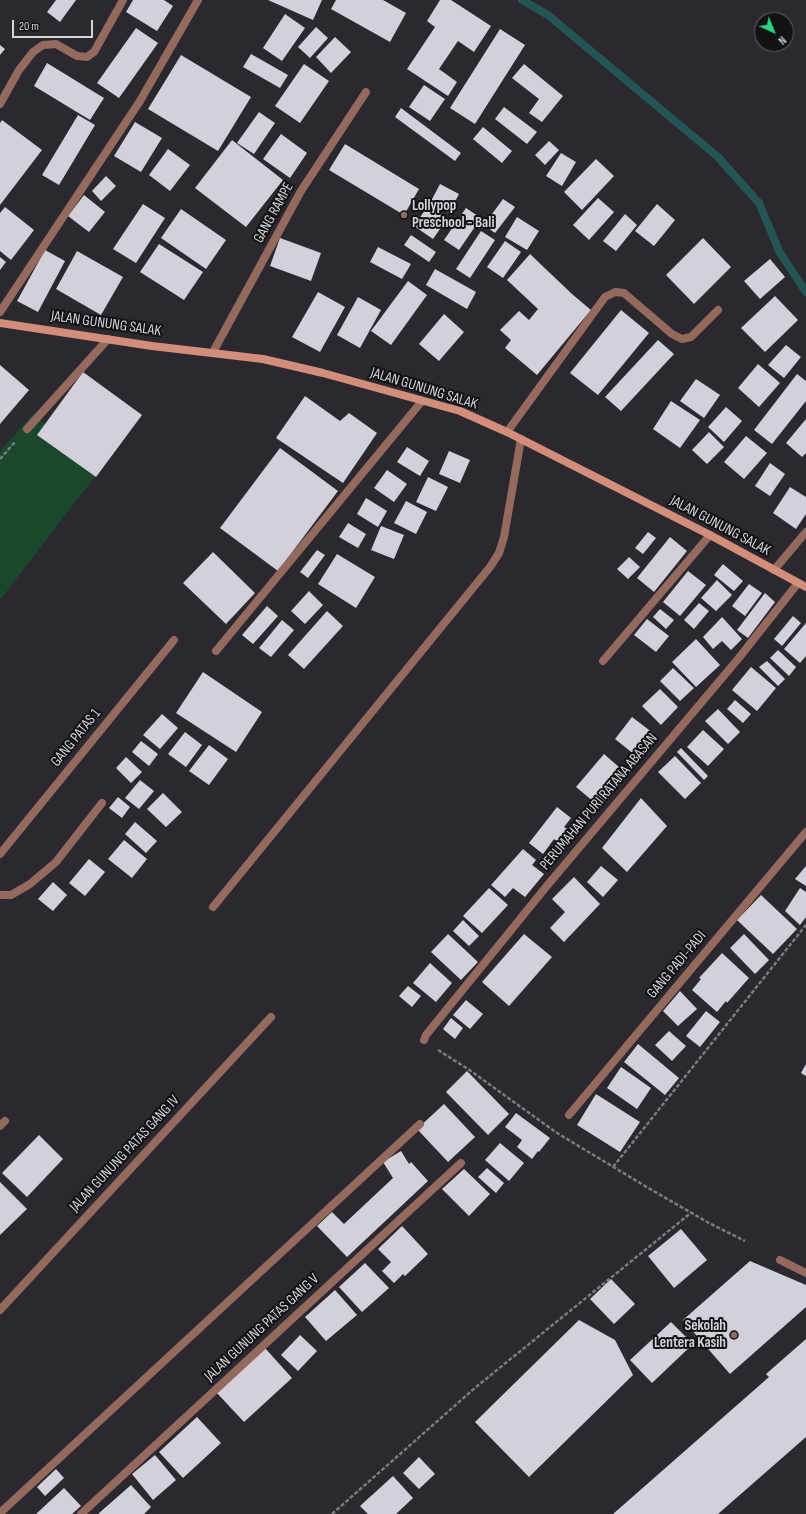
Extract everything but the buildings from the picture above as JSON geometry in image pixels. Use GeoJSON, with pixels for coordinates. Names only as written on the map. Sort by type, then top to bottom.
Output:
{"type":"FeatureCollection","features":[{"type":"Feature","properties":{"kind":"street"},"geometry":{"type":"LineString","coordinates":[[0,104],[19,70],[33,52],[43,45],[56,44],[77,56],[88,57],[94,52],[123,0]]}},
{"type":"Feature","properties":{"kind":"street"},"geometry":{"type":"LineString","coordinates":[[0,312],[140,101],[198,0]]}},
{"type":"Feature","properties":{"kind":"street","name":"GANG RAMPE"},"geometry":{"type":"LineString","coordinates":[[213,352],[301,191],[366,92]]}},
{"type":"Feature","properties":{"kind":"street"},"geometry":{"type":"LineString","coordinates":[[507,432],[604,297],[615,292],[624,293],[672,334],[682,339],[691,336],[718,310]]}},
{"type":"Feature","properties":{"kind":"street","name":"JALAN GUNUNG SALAK"},"geometry":{"type":"LineString","coordinates":[[0,324],[152,346],[213,352],[270,360],[460,411],[507,432],[710,535],[802,585]]}},
{"type":"Feature","properties":{"kind":"street"},"geometry":{"type":"LineString","coordinates":[[28,429],[108,339]]}},
{"type":"Feature","properties":{"kind":"street"},"geometry":{"type":"LineString","coordinates":[[216,651],[422,401]]}},
{"type":"Feature","properties":{"kind":"street"},"geometry":{"type":"LineString","coordinates":[[213,907],[490,567],[499,553],[504,537],[521,440]]}},
{"type":"Feature","properties":{"kind":"street"},"geometry":{"type":"LineString","coordinates":[[774,570],[806,532]]}},
{"type":"Feature","properties":{"kind":"street"},"geometry":{"type":"LineString","coordinates":[[603,661],[710,535]]}},
{"type":"Feature","properties":{"kind":"street","name":"PERUMAHAN PURI RATANA ABASAN"},"geometry":{"type":"LineString","coordinates":[[424,1040],[426,1035],[546,887],[802,585]]}},
{"type":"Feature","properties":{"kind":"street","name":"GANG PATAS 1"},"geometry":{"type":"LineString","coordinates":[[0,854],[174,640]]}},
{"type":"Feature","properties":{"kind":"street"},"geometry":{"type":"LineString","coordinates":[[0,895],[11,895],[30,884],[56,862],[102,803]]}},
{"type":"Feature","properties":{"kind":"street","name":"GANG PADI-PADI"},"geometry":{"type":"LineString","coordinates":[[569,1115],[806,832]]}},
{"type":"Feature","properties":{"kind":"street","name":"JALAN GUNUNG PATAS GANG IV"},"geometry":{"type":"LineString","coordinates":[[0,1310],[271,1017]]}},
{"type":"Feature","properties":{"kind":"street"},"geometry":{"type":"LineString","coordinates":[[0,1513],[420,1124]]}},
{"type":"Feature","properties":{"kind":"street","name":"JALAN GUNUNG PATAS GANG V"},"geometry":{"type":"LineString","coordinates":[[81,1514],[461,1163]]}},
{"type":"Feature","properties":{"kind":"street"},"geometry":{"type":"LineString","coordinates":[[780,1260],[806,1273]]}},
{"type":"Feature","properties":{"kind":"path"},"geometry":{"type":"LineString","coordinates":[[0,459],[28,429]]}},
{"type":"Feature","properties":{"kind":"path"},"geometry":{"type":"LineString","coordinates":[[613,1167],[806,925]]}},
{"type":"Feature","properties":{"kind":"path"},"geometry":{"type":"LineString","coordinates":[[424,1040],[468,1069],[557,1133],[709,1223],[745,1241]]}},
{"type":"Feature","properties":{"kind":"path"},"geometry":{"type":"LineString","coordinates":[[332,1514],[476,1387],[692,1212]]}},
{"type":"Feature","properties":{"kind":"green space"},"geometry":{"type":"Polygon","coordinates":[[[34,413],[97,474],[0,600],[0,451],[34,413]]]}},
{"type":"Feature","properties":{"kind":"waterway"},"geometry":{"type":"LineString","coordinates":[[522,0],[548,15],[718,157],[759,203],[780,253],[806,292]]}},
{"type":"Feature","properties":{"kind":"place","name":"Lollypop Preschool - Bali"},"geometry":{"type":"Point","coordinates":[404,215]}},
{"type":"Feature","properties":{"kind":"place","name":"Sekolah Lentera Kasih"},"geometry":{"type":"Point","coordinates":[734,1335]}}]}
